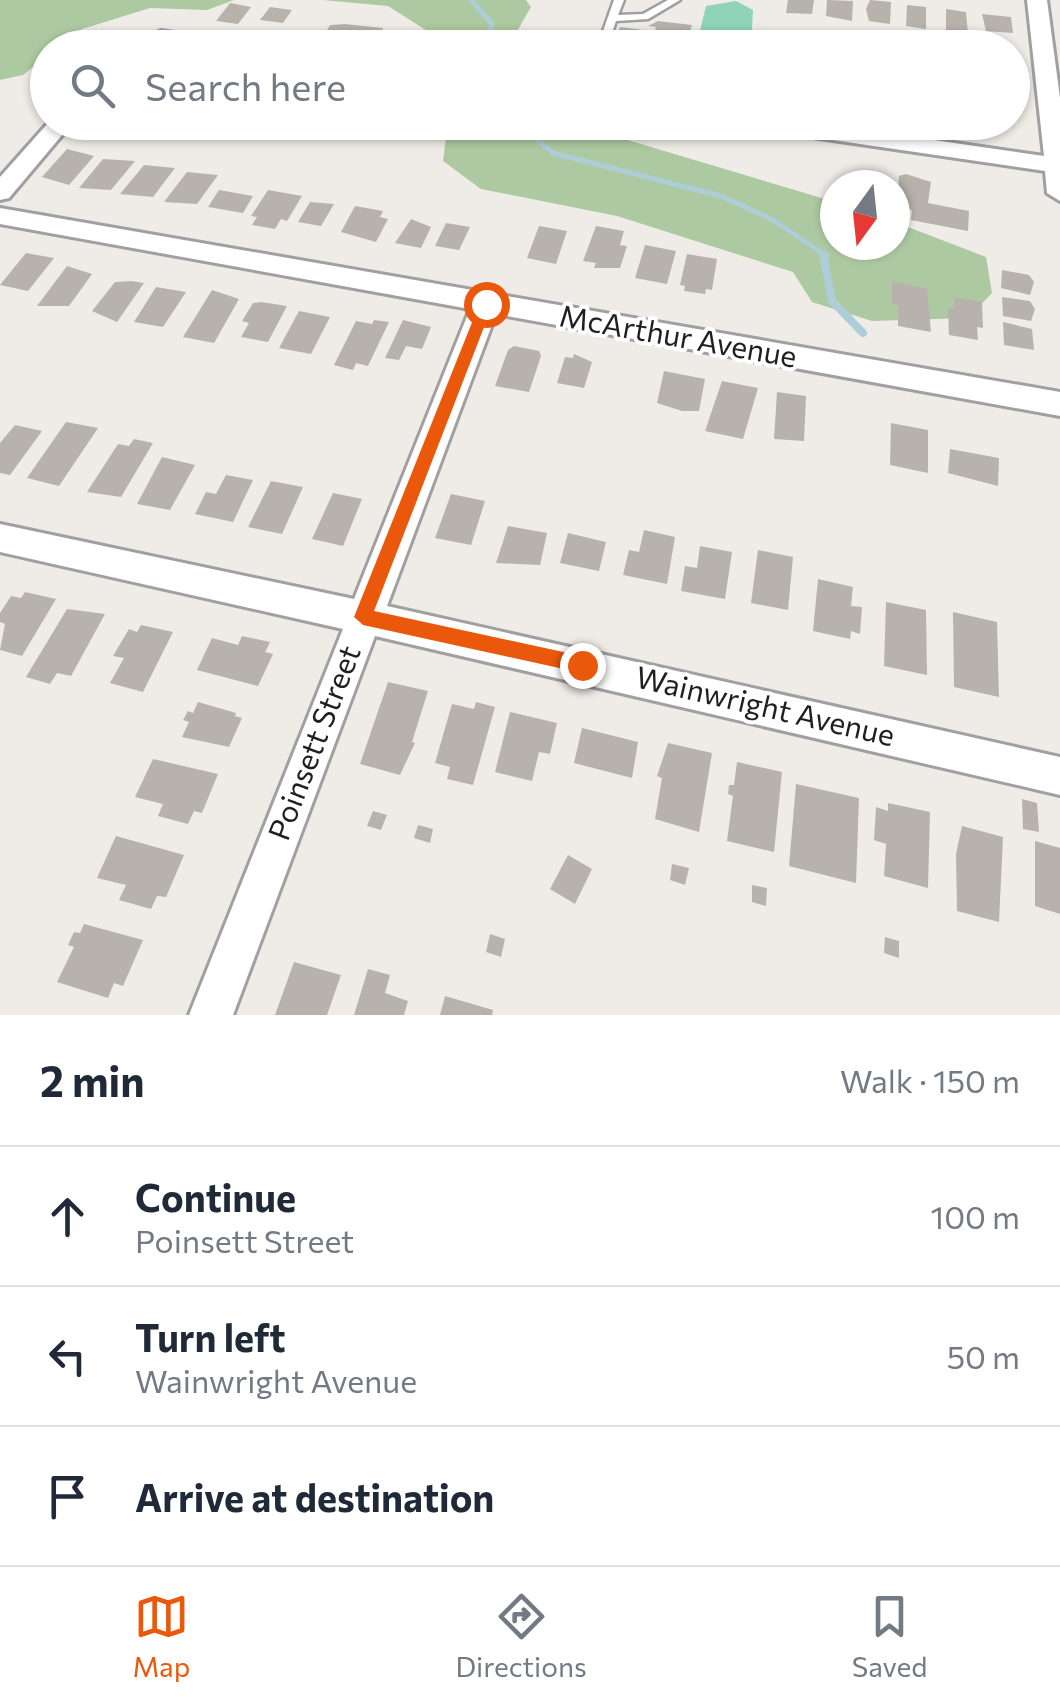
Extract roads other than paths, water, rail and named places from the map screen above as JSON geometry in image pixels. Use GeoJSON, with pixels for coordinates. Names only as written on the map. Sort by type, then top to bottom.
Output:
{"type":"FeatureCollection","features":[{"type":"Feature","properties":{"kind":"street"},"geometry":{"type":"LineString","coordinates":[[1027,0],[1060,4]]}},
{"type":"Feature","properties":{"kind":"street"},"geometry":{"type":"LineString","coordinates":[[1037,1],[1060,193]]}},
{"type":"Feature","properties":{"kind":"street"},"geometry":{"type":"LineString","coordinates":[[0,192],[46,140]]}},
{"type":"Feature","properties":{"kind":"street"},"geometry":{"type":"LineString","coordinates":[[883,140],[1058,165]]}},
{"type":"Feature","properties":{"kind":"street","name":"McArthur Avenue"},"geometry":{"type":"LineString","coordinates":[[0,216],[1060,404]]}},
{"type":"Feature","properties":{"kind":"street","name":"Poinsett Street"},"geometry":{"type":"LineString","coordinates":[[211,1015],[486,304]]}},
{"type":"Feature","properties":{"kind":"street","name":"Wainwright Avenue"},"geometry":{"type":"LineString","coordinates":[[0,538],[1060,776]]}},
{"type":"Feature","properties":{"kind":"lane"},"geometry":{"type":"LineString","coordinates":[[610,30],[619,0]]}},
{"type":"Feature","properties":{"kind":"lane"},"geometry":{"type":"LineString","coordinates":[[615,18],[645,17],[675,0]]}},
{"type":"Feature","properties":{"kind":"waterway"},"geometry":{"type":"LineString","coordinates":[[471,0],[492,24],[491,30]]}},
{"type":"Feature","properties":{"kind":"waterway"},"geometry":{"type":"LineString","coordinates":[[538,140],[553,153],[721,196],[773,220],[820,251]]}},
{"type":"Feature","properties":{"kind":"waterway"},"geometry":{"type":"LineString","coordinates":[[824,260],[832,301],[863,333]]}}]}
